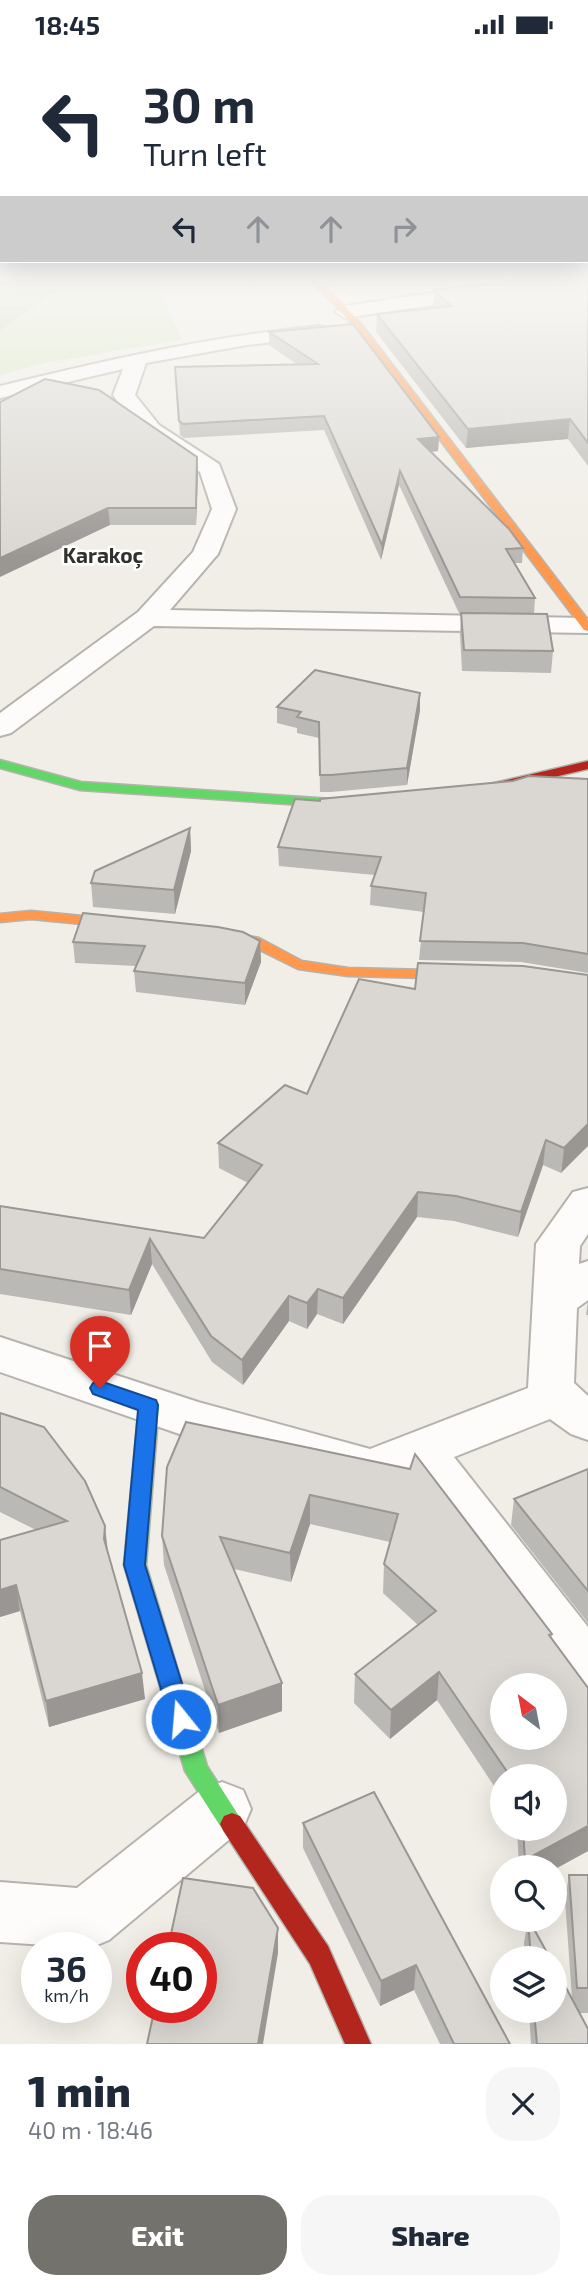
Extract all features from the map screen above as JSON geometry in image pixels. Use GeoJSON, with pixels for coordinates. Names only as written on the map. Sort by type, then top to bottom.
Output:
{"type":"FeatureCollection","features":[{"type":"Feature","properties":{"kind":"street"},"geometry":{"type":"LineString","coordinates":[[0,390],[29,386],[89,371]]}},
{"type":"Feature","properties":{"kind":"street"},"geometry":{"type":"LineString","coordinates":[[0,727],[148,618],[205,554],[225,509],[211,469],[151,430],[124,395],[133,371]]}},
{"type":"Feature","properties":{"kind":"street"},"geometry":{"type":"LineString","coordinates":[[392,371],[586,627]]}},
{"type":"Feature","properties":{"kind":"street"},"geometry":{"type":"LineString","coordinates":[[0,404],[29,386],[80,396]]}},
{"type":"Feature","properties":{"kind":"street"},"geometry":{"type":"LineString","coordinates":[[106,401],[132,406]]}},
{"type":"Feature","properties":{"kind":"street"},"geometry":{"type":"LineString","coordinates":[[148,618],[586,627]]}},
{"type":"Feature","properties":{"kind":"street"},"geometry":{"type":"LineString","coordinates":[[0,764],[80,786],[331,806],[370,801]]}},
{"type":"Feature","properties":{"kind":"street"},"geometry":{"type":"LineString","coordinates":[[473,790],[510,786],[588,765]]}},
{"type":"Feature","properties":{"kind":"street"},"geometry":{"type":"LineString","coordinates":[[0,918],[31,915],[149,926]]}},
{"type":"Feature","properties":{"kind":"street"},"geometry":{"type":"LineString","coordinates":[[188,929],[254,941],[298,965],[348,972],[481,975]]}},
{"type":"Feature","properties":{"kind":"street"},"geometry":{"type":"LineString","coordinates":[[0,1354],[149,1405],[372,1469],[421,1450],[571,1409],[550,1383],[572,1289],[558,1244],[588,1202]]}},
{"type":"Feature","properties":{"kind":"street"},"geometry":{"type":"LineString","coordinates":[[149,1405],[135,1565],[197,1771],[318,1955],[358,2044]]}},
{"type":"Feature","properties":{"kind":"street"},"geometry":{"type":"LineString","coordinates":[[421,1450],[588,1669]]}},
{"type":"Feature","properties":{"kind":"street"},"geometry":{"type":"LineString","coordinates":[[0,1912],[87,1919],[222,1809]]}},
{"type":"Feature","properties":{"kind":"building"},"geometry":{"type":"Polygon","coordinates":[[[175,371],[389,371],[439,437],[418,439],[509,529],[523,548],[506,549],[535,598],[460,597],[400,471],[382,545],[324,416],[183,424],[179,421],[175,371]]]}},
{"type":"Feature","properties":{"kind":"building"},"geometry":{"type":"Polygon","coordinates":[[[422,371],[588,371],[588,443],[570,419],[468,429],[422,371]]]}},
{"type":"Feature","properties":{"kind":"building"},"geometry":{"type":"Polygon","coordinates":[[[45,379],[99,390],[197,457],[196,508],[108,508],[0,558],[0,402],[45,379]]]}},
{"type":"Feature","properties":{"kind":"building"},"geometry":{"type":"Polygon","coordinates":[[[461,613],[547,614],[553,651],[464,650],[461,613]]]}},
{"type":"Feature","properties":{"kind":"building"},"geometry":{"type":"Polygon","coordinates":[[[315,670],[420,693],[407,768],[320,775],[319,722],[297,717],[301,712],[277,707],[315,670]]]}},
{"type":"Feature","properties":{"kind":"building"},"geometry":{"type":"Polygon","coordinates":[[[529,776],[588,779],[588,954],[523,943],[420,941],[426,893],[371,886],[381,857],[278,847],[295,799],[320,801],[513,781],[529,776]]]}},
{"type":"Feature","properties":{"kind":"building"},"geometry":{"type":"Polygon","coordinates":[[[190,828],[174,890],[91,883],[95,871],[190,828]]]}},
{"type":"Feature","properties":{"kind":"building"},"geometry":{"type":"Polygon","coordinates":[[[83,913],[218,927],[243,932],[260,941],[245,983],[134,971],[145,946],[73,942],[83,913]]]}},
{"type":"Feature","properties":{"kind":"building"},"geometry":{"type":"Polygon","coordinates":[[[418,963],[523,966],[588,975],[588,1124],[564,1148],[546,1140],[521,1212],[456,1196],[418,1192],[343,1298],[318,1289],[307,1303],[289,1296],[242,1360],[211,1336],[150,1239],[129,1290],[0,1269],[0,1206],[204,1238],[262,1165],[218,1143],[285,1085],[307,1094],[359,979],[415,989],[418,963]]]}},
{"type":"Feature","properties":{"kind":"building"},"geometry":{"type":"Polygon","coordinates":[[[0,1413],[44,1427],[85,1481],[105,1526],[104,1539],[142,1673],[46,1701],[16,1585],[0,1590],[0,1540],[67,1521],[0,1487],[0,1413]]]}},
{"type":"Feature","properties":{"kind":"building"},"geometry":{"type":"Polygon","coordinates":[[[186,1422],[410,1469],[415,1454],[552,1634],[549,1635],[588,1688],[588,1826],[567,1837],[567,1764],[502,1764],[492,1750],[567,1750],[567,1673],[490,1673],[490,1747],[439,1672],[391,1710],[355,1674],[436,1611],[384,1564],[398,1514],[310,1495],[290,1553],[220,1537],[282,1683],[218,1705],[162,1536],[167,1467],[186,1422]]]}},
{"type":"Feature","properties":{"kind":"building"},"geometry":{"type":"Polygon","coordinates":[[[588,1469],[588,1591],[514,1499],[588,1469]]]}},
{"type":"Feature","properties":{"kind":"building"},"geometry":{"type":"Polygon","coordinates":[[[374,1792],[490,2007],[490,2023],[499,2023],[510,2044],[454,2044],[416,1965],[381,1981],[303,1823],[374,1792]]]}},
{"type":"Feature","properties":{"kind":"building"},"geometry":{"type":"Polygon","coordinates":[[[524,1841],[560,1841],[534,1855],[525,1855],[524,1841]]]}},
{"type":"Feature","properties":{"kind":"building"},"geometry":{"type":"Polygon","coordinates":[[[569,1875],[588,1875],[588,1988],[577,1988],[569,1875]]]}},
{"type":"Feature","properties":{"kind":"building"},"geometry":{"type":"Polygon","coordinates":[[[183,1878],[253,1888],[278,1928],[258,2044],[147,2044],[152,2023],[217,2023],[217,1932],[171,1932],[183,1878]]]}},
{"type":"Feature","properties":{"kind":"building"},"geometry":{"type":"Polygon","coordinates":[[[529,1932],[536,1932],[543,1946],[530,1946],[529,1932]]]}},
{"type":"Feature","properties":{"kind":"building"},"geometry":{"type":"Polygon","coordinates":[[[567,1990],[588,2029],[588,2044],[537,2044],[535,2023],[567,2023],[567,1990]]]}},
{"type":"Feature","properties":{"kind":"traffic: fast"},"geometry":{"type":"LineString","coordinates":[[0,764],[80,786],[347,804]]}},
{"type":"Feature","properties":{"kind":"traffic: fast"},"geometry":{"type":"LineString","coordinates":[[149,1405],[135,1565],[197,1771],[232,1824]]}},
{"type":"Feature","properties":{"kind":"traffic: slow"},"geometry":{"type":"LineString","coordinates":[[393,371],[588,628]]}},
{"type":"Feature","properties":{"kind":"traffic: slow"},"geometry":{"type":"LineString","coordinates":[[0,918],[31,915],[134,925]]}},
{"type":"Feature","properties":{"kind":"traffic: slow"},"geometry":{"type":"LineString","coordinates":[[211,933],[254,941],[298,965],[348,972],[469,975]]}},
{"type":"Feature","properties":{"kind":"traffic: jam"},"geometry":{"type":"LineString","coordinates":[[491,788],[588,765]]}},
{"type":"Feature","properties":{"kind":"traffic: jam"},"geometry":{"type":"LineString","coordinates":[[232,1824],[319,1955],[358,2044]]}},
{"type":"Feature","properties":{"kind":"district","name":"Karakoç"},"geometry":{"type":"Point","coordinates":[103,554]}},
{"type":"Feature","properties":{"kind":"route"},"geometry":{"type":"LineString","coordinates":[[100,1388],[149,1405],[135,1565],[181,1719]]}}]}
